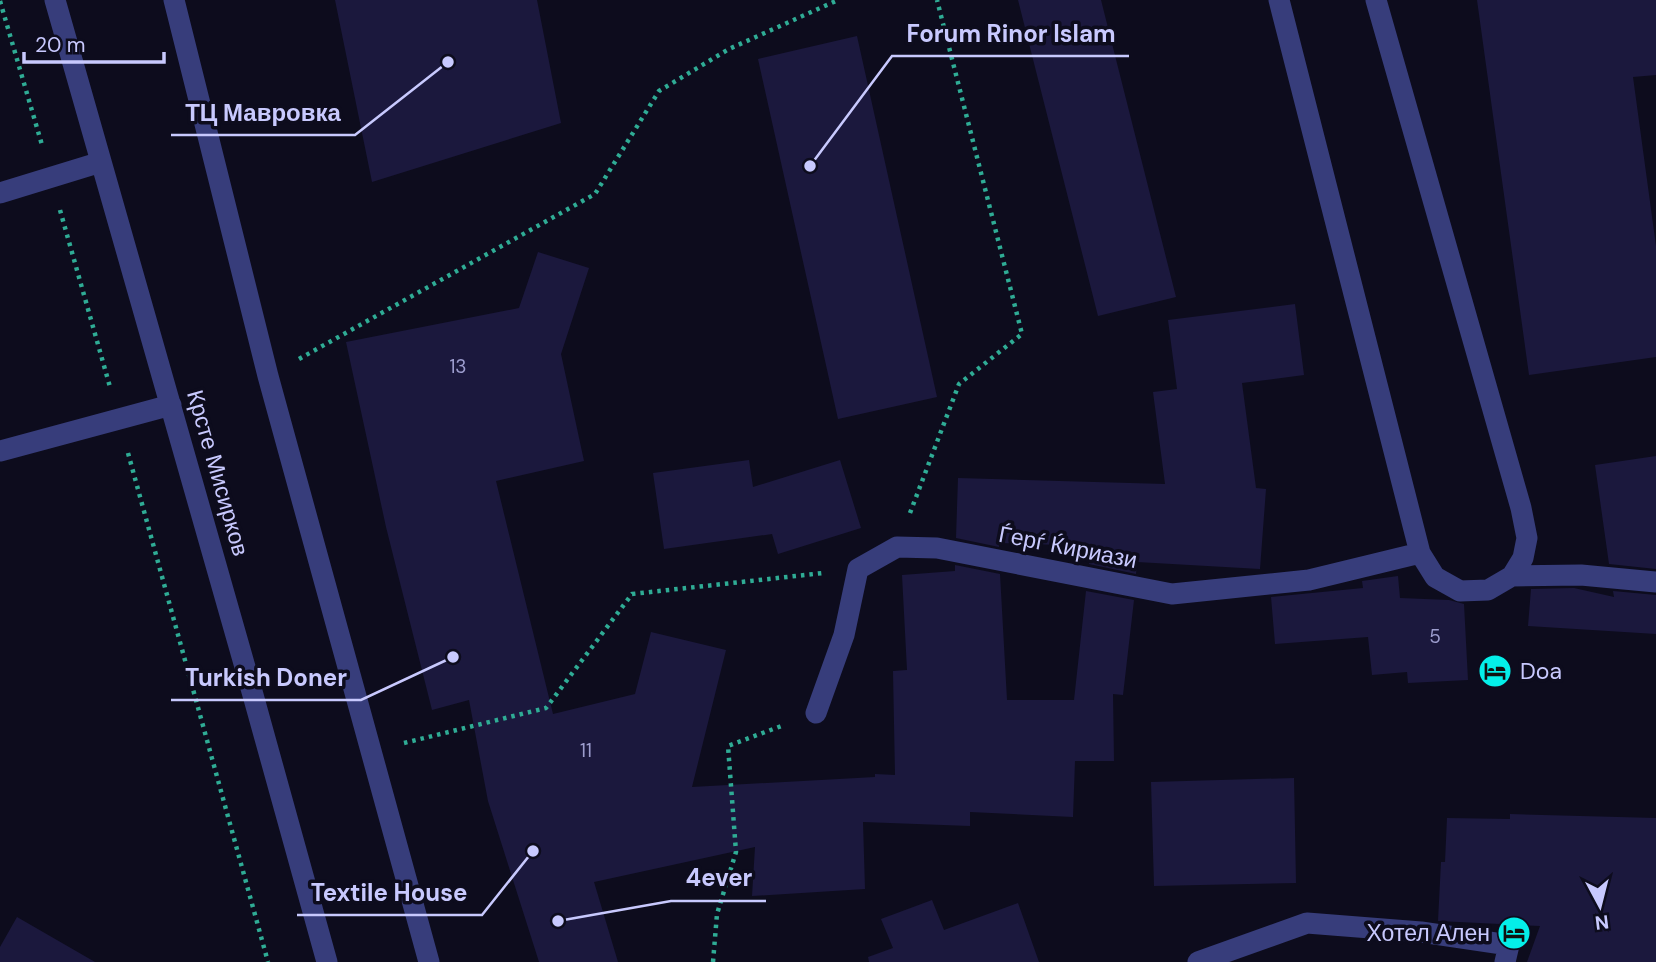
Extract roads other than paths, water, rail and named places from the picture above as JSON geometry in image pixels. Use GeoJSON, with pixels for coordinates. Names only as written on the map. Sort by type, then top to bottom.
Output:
{"type":"FeatureCollection","features":[{"type":"Feature","properties":{"kind":"street","name":"Крсте Мисирков"},"geometry":{"type":"LineString","coordinates":[[55,0],[327,962]]}},
{"type":"Feature","properties":{"kind":"street"},"geometry":{"type":"LineString","coordinates":[[174,0],[268,376],[429,962]]}},
{"type":"Feature","properties":{"kind":"street"},"geometry":{"type":"LineString","coordinates":[[1279,0],[1420,553],[1435,578],[1460,591],[1488,590],[1512,576],[1523,558],[1527,538],[1521,508],[1376,0]]}},
{"type":"Feature","properties":{"kind":"street"},"geometry":{"type":"LineString","coordinates":[[0,193],[101,162]]}},
{"type":"Feature","properties":{"kind":"street"},"geometry":{"type":"LineString","coordinates":[[0,452],[171,405]]}},
{"type":"Feature","properties":{"kind":"street","name":"Ѓерѓ Ќириази"},"geometry":{"type":"LineString","coordinates":[[816,713],[844,635],[858,569],[897,547],[937,548],[1172,594],[1308,580],[1420,553]]}},
{"type":"Feature","properties":{"kind":"street"},"geometry":{"type":"LineString","coordinates":[[1512,576],[1581,575],[1656,582]]}},
{"type":"Feature","properties":{"kind":"street"},"geometry":{"type":"LineString","coordinates":[[1198,962],[1307,923],[1421,932],[1509,945],[1505,962]]}},
{"type":"Feature","properties":{"kind":"place","name":"ТЦ Мавровка"},"geometry":{"type":"Point","coordinates":[448,62]}},
{"type":"Feature","properties":{"kind":"place","name":"Forum Rinor Islam"},"geometry":{"type":"Point","coordinates":[810,166]}},
{"type":"Feature","properties":{"kind":"place","name":"Turkish Doner"},"geometry":{"type":"Point","coordinates":[453,657]}},
{"type":"Feature","properties":{"kind":"place","name":"Doa"},"geometry":{"type":"Point","coordinates":[1495,671]}},
{"type":"Feature","properties":{"kind":"place","name":"Textile House"},"geometry":{"type":"Point","coordinates":[533,851]}},
{"type":"Feature","properties":{"kind":"place","name":"4ever"},"geometry":{"type":"Point","coordinates":[558,921]}},
{"type":"Feature","properties":{"kind":"place","name":"Хотел Ален"},"geometry":{"type":"Point","coordinates":[1514,933]}}]}
